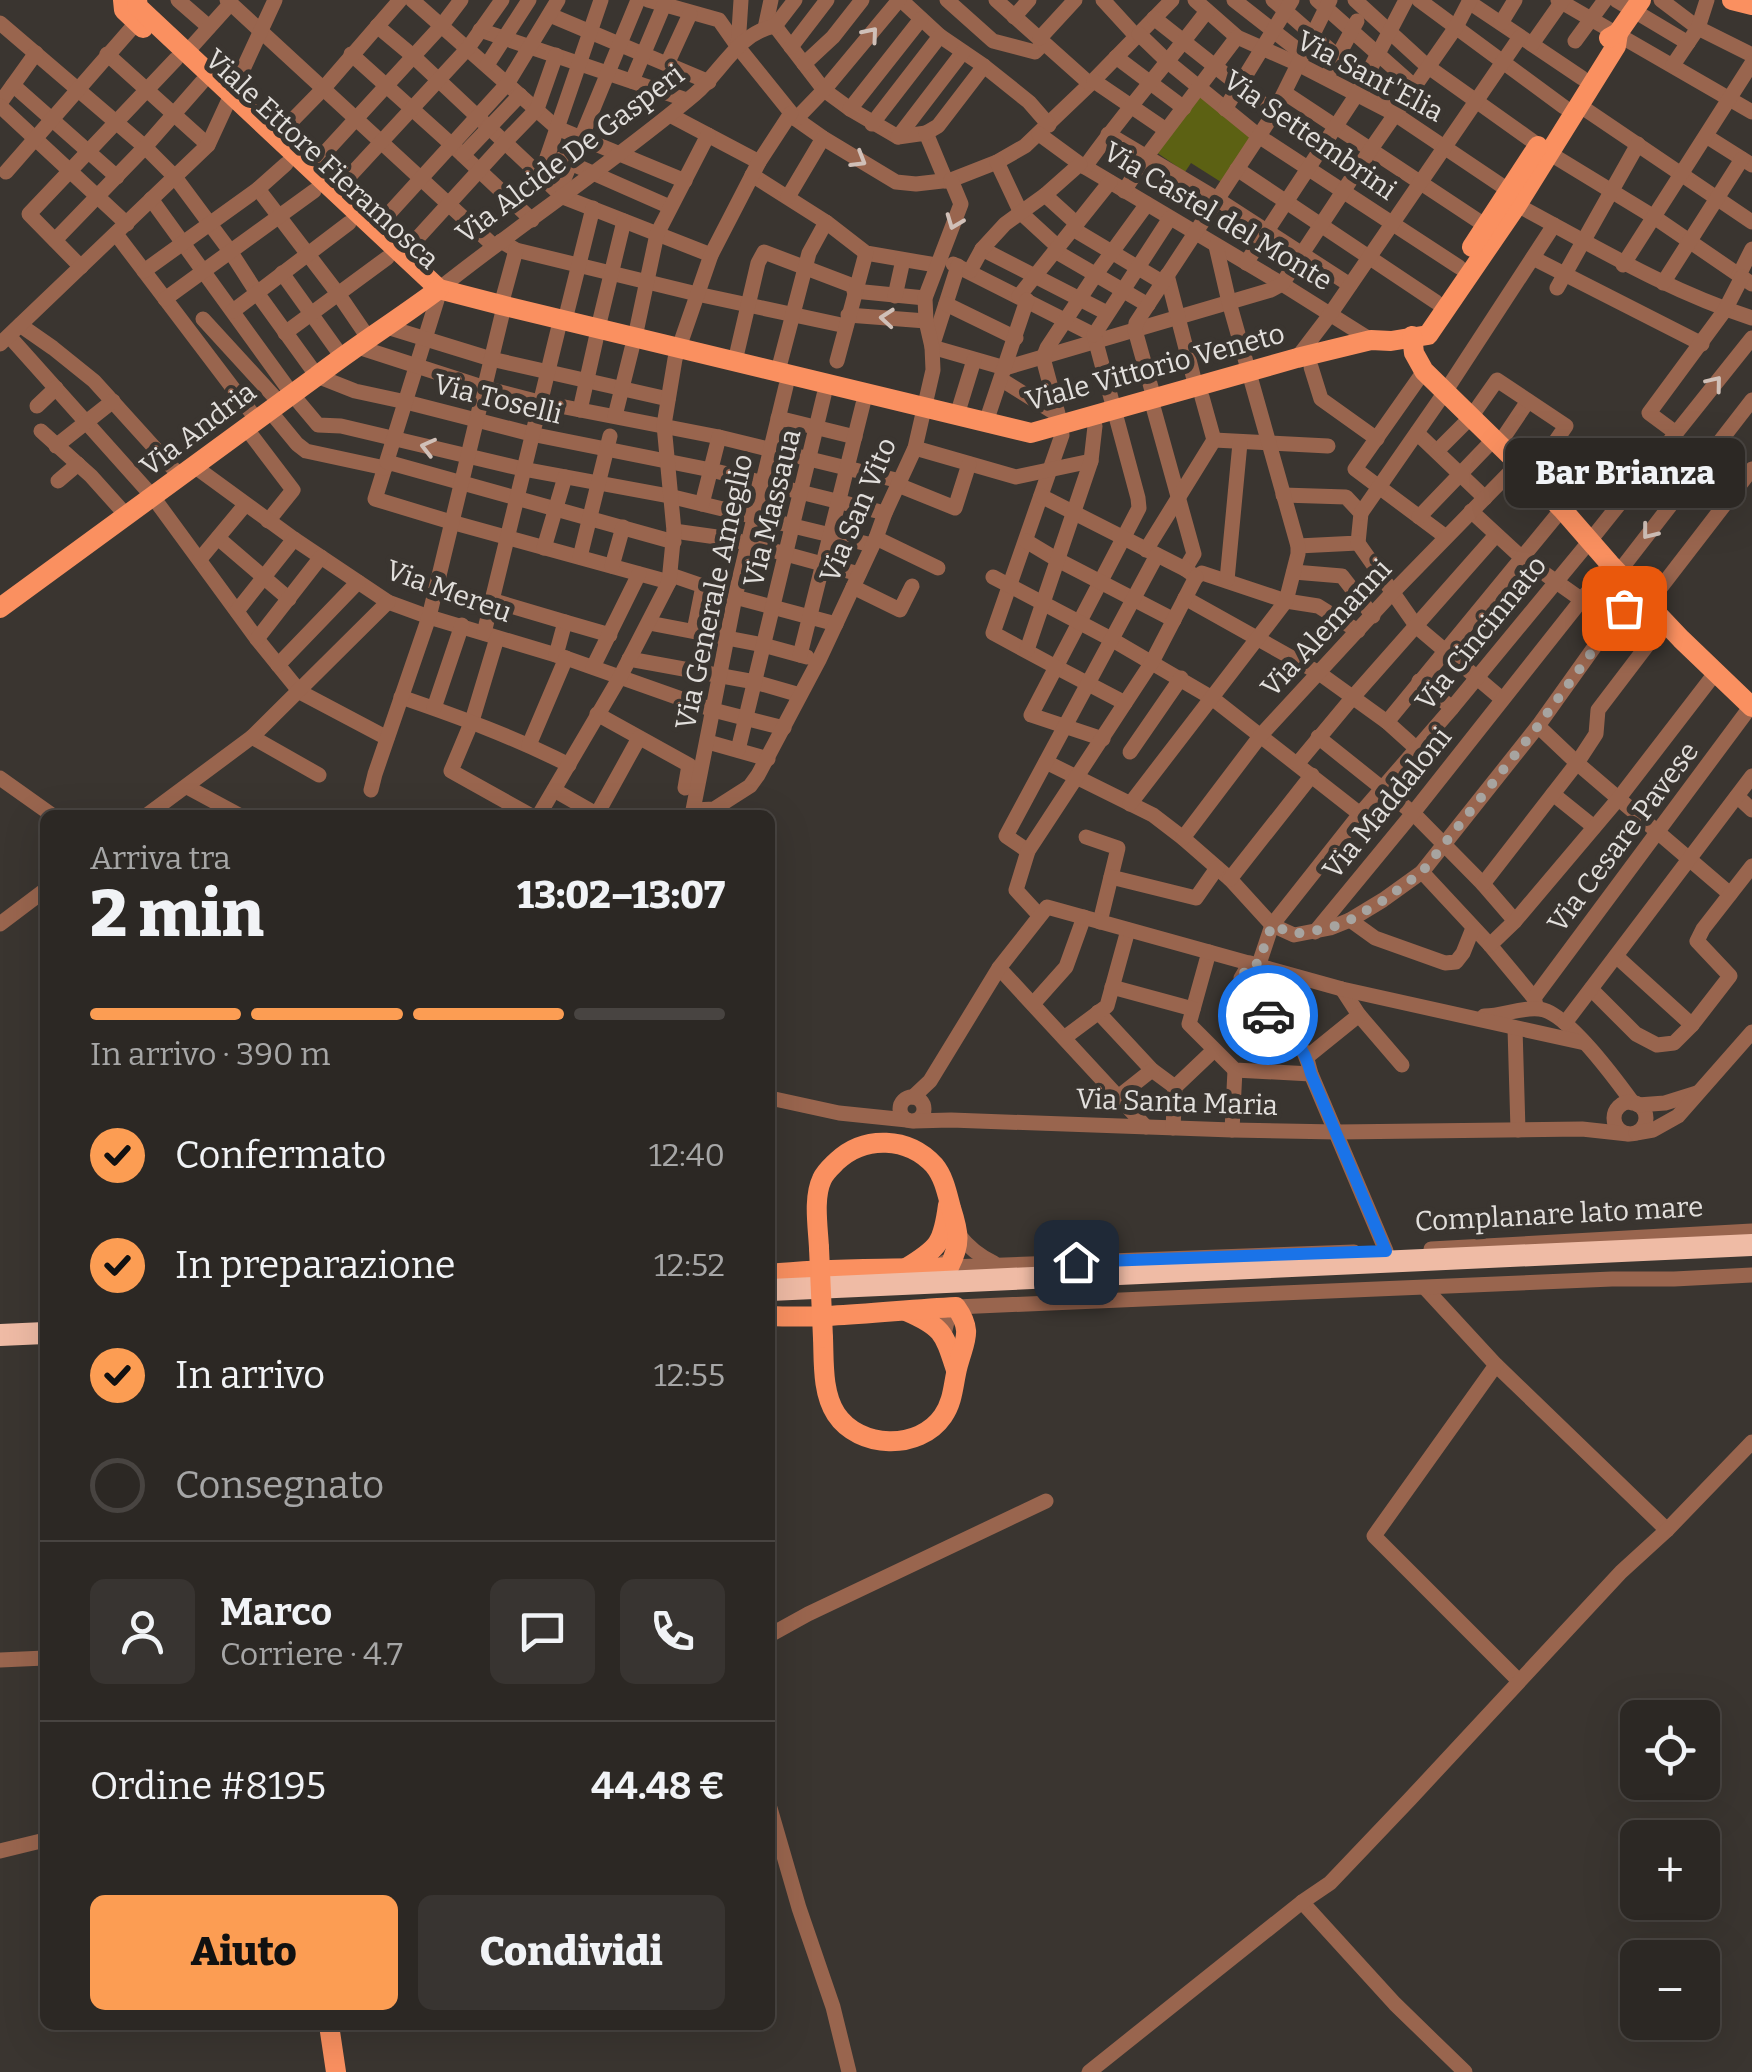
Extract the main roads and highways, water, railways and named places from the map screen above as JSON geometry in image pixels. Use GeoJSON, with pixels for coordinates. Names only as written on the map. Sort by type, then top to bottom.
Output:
{"type":"FeatureCollection","features":[{"type":"Feature","properties":{"kind":"highway"},"geometry":{"type":"LineString","coordinates":[[775,1290],[1752,1245]]}},
{"type":"Feature","properties":{"kind":"highway"},"geometry":{"type":"LineString","coordinates":[[775,1302],[1752,1260]]}},
{"type":"Feature","properties":{"kind":"highway"},"geometry":{"type":"LineString","coordinates":[[0,1322],[40,1320]]}},
{"type":"Feature","properties":{"kind":"highway"},"geometry":{"type":"LineString","coordinates":[[0,1336],[40,1333]]}},
{"type":"Feature","properties":{"kind":"main road"},"geometry":{"type":"LineString","coordinates":[[1732,0],[1752,6]]}},
{"type":"Feature","properties":{"kind":"main road","name":"Viale Vittorio Veneto"},"geometry":{"type":"LineString","coordinates":[[677,353],[735,362],[824,395],[957,415],[1031,433],[1428,334],[1572,106],[1616,46],[1630,4]]}},
{"type":"Feature","properties":{"kind":"main road","name":"Viale Ettore Fieramosca"},"geometry":{"type":"LineString","coordinates":[[135,6],[202,82],[276,137],[310,170],[349,223],[395,256]]}},
{"type":"Feature","properties":{"kind":"main road","name":"Viale Vittorio Veneto"},"geometry":{"type":"LineString","coordinates":[[1572,106],[1582,78],[1608,38],[1618,33]]}},
{"type":"Feature","properties":{"kind":"main road","name":"Viale Ettore Fieramosca"},"geometry":{"type":"LineString","coordinates":[[181,56],[230,101],[286,164],[374,230],[435,295],[677,353]]}},
{"type":"Feature","properties":{"kind":"main road","name":"Viale Vittorio Veneto"},"geometry":{"type":"LineString","coordinates":[[1412,336],[1486,226],[1515,198]]}},
{"type":"Feature","properties":{"kind":"main road","name":"Via Andria"},"geometry":{"type":"LineString","coordinates":[[0,608],[363,342],[435,295]]}},
{"type":"Feature","properties":{"kind":"main road","name":"Via Castel del Monte"},"geometry":{"type":"LineString","coordinates":[[1412,336],[1414,353],[1424,371]]}},
{"type":"Feature","properties":{"kind":"main road","name":"Via Castel del Monte"},"geometry":{"type":"LineString","coordinates":[[1381,345],[1424,371],[1472,417],[1665,622],[1752,707]]}},
{"type":"Feature","properties":{"kind":"main road","name":"Viale Vittorio Veneto"},"geometry":{"type":"LineString","coordinates":[[677,353],[922,412],[1028,444],[1060,425],[1095,426],[1116,414]]}},
{"type":"Feature","properties":{"kind":"main road"},"geometry":{"type":"LineString","coordinates":[[775,1316],[824,1317],[956,1307],[965,1320],[967,1334],[950,1404],[934,1426],[911,1440],[876,1440],[845,1425],[829,1399],[825,1379],[823,1338],[819,1248],[818,1212],[822,1179],[853,1148],[878,1141],[908,1147],[934,1165],[943,1179],[948,1198],[944,1228],[949,1238],[903,1269]]}},
{"type":"Feature","properties":{"kind":"main road","name":"Complanare lato mare"},"geometry":{"type":"LineString","coordinates":[[775,1274],[835,1268],[949,1267],[956,1252],[949,1238]]}},
{"type":"Feature","properties":{"kind":"main road"},"geometry":{"type":"LineString","coordinates":[[902,1309],[927,1320],[944,1334],[956,1370]]}},
{"type":"Feature","properties":{"kind":"main road"},"geometry":{"type":"LineString","coordinates":[[329,2030],[336,2072]]}},
{"type":"Feature","properties":{"kind":"place","name":"Bar Brianza"},"geometry":{"type":"Point","coordinates":[1624,608]}}]}
